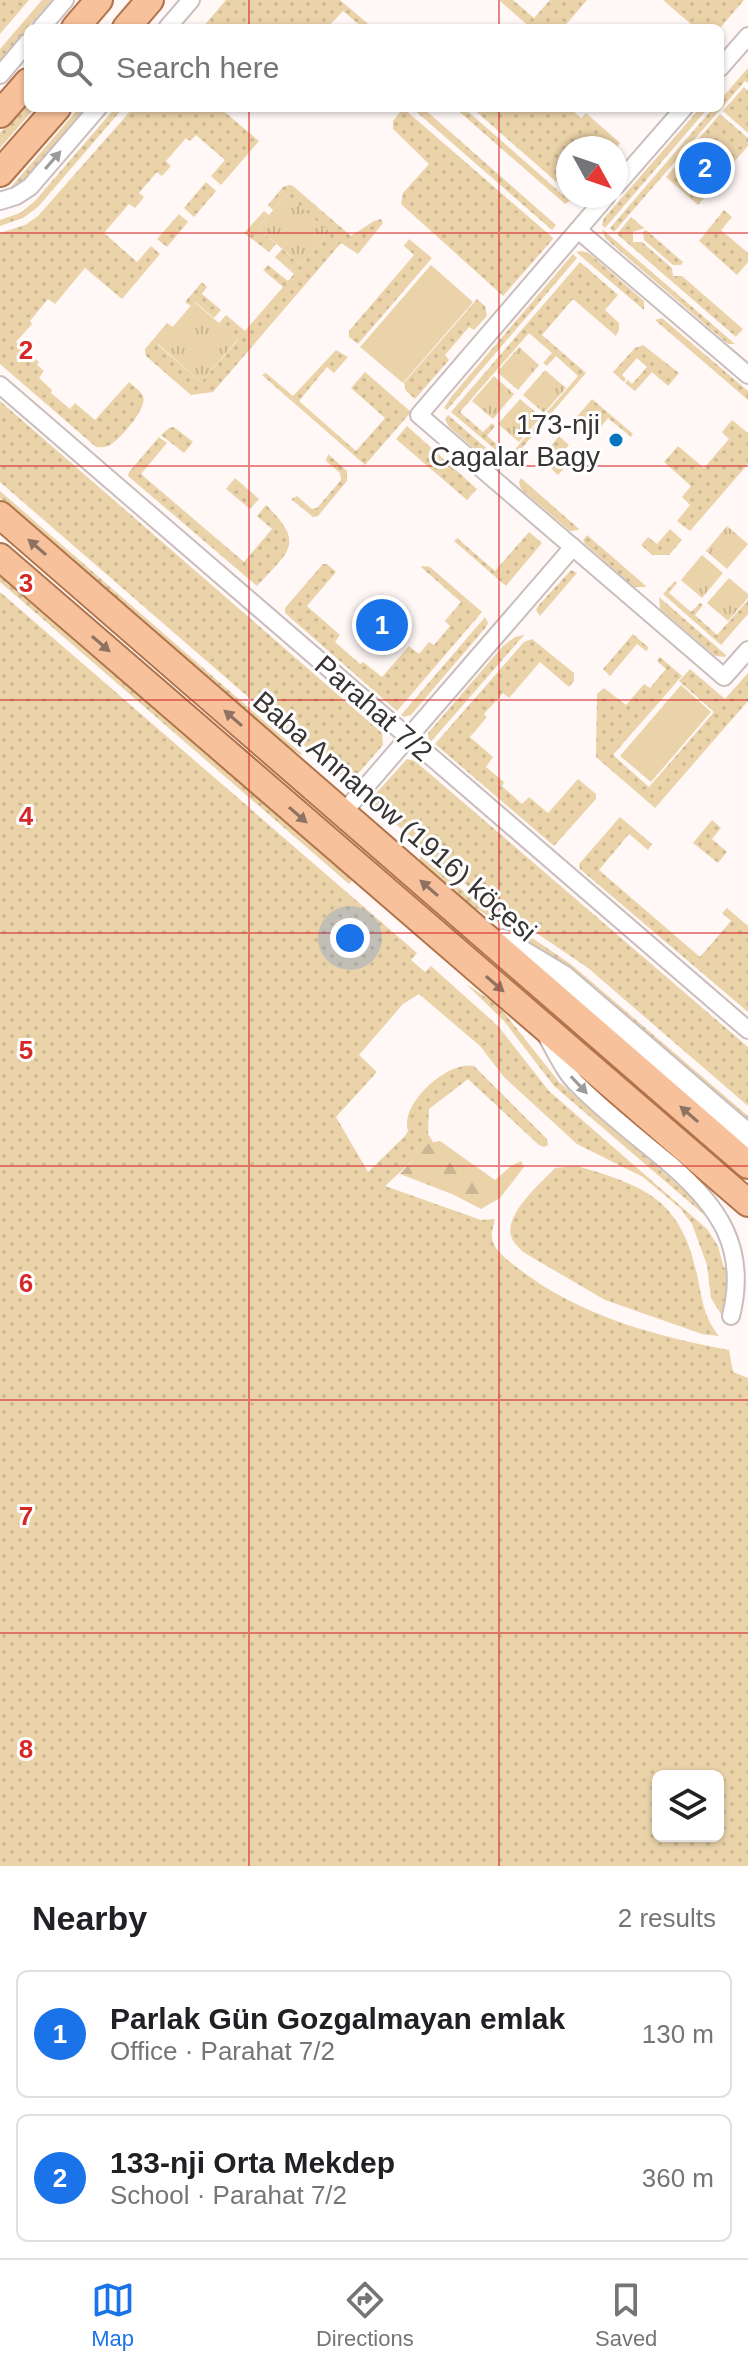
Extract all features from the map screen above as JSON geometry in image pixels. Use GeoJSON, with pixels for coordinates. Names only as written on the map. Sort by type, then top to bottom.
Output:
{"type":"FeatureCollection","features":[{"type":"Feature","properties":{"kind":"main road"},"geometry":{"type":"LineString","coordinates":[[78,24],[99,0]]}},
{"type":"Feature","properties":{"kind":"main road"},"geometry":{"type":"LineString","coordinates":[[129,24],[150,0]]}},
{"type":"Feature","properties":{"kind":"main road"},"geometry":{"type":"LineString","coordinates":[[0,114],[24,87]]}},
{"type":"Feature","properties":{"kind":"main road"},"geometry":{"type":"LineString","coordinates":[[0,173],[53,112]]}},
{"type":"Feature","properties":{"kind":"main road","name":"Baba Annanow (1916) köçesi"},"geometry":{"type":"LineString","coordinates":[[0,515],[748,1165]]}},
{"type":"Feature","properties":{"kind":"main road"},"geometry":{"type":"LineString","coordinates":[[0,557],[748,1203]]}},
{"type":"Feature","properties":{"kind":"street"},"geometry":{"type":"LineString","coordinates":[[44,24],[65,0]]}},
{"type":"Feature","properties":{"kind":"street"},"geometry":{"type":"LineString","coordinates":[[170,24],[191,0]]}},
{"type":"Feature","properties":{"kind":"street"},"geometry":{"type":"LineString","coordinates":[[724,63],[748,36]]}},
{"type":"Feature","properties":{"kind":"street"},"geometry":{"type":"LineString","coordinates":[[0,75],[24,47]]}},
{"type":"Feature","properties":{"kind":"street"},"geometry":{"type":"LineString","coordinates":[[0,201],[30,187],[95,112]]}},
{"type":"Feature","properties":{"kind":"street"},"geometry":{"type":"LineString","coordinates":[[628,172],[681,112]]}},
{"type":"Feature","properties":{"kind":"street"},"geometry":{"type":"LineString","coordinates":[[597,208],[419,415],[724,677],[748,650]]}},
{"type":"Feature","properties":{"kind":"street"},"geometry":{"type":"LineString","coordinates":[[578,230],[748,375]]}},
{"type":"Feature","properties":{"kind":"street","name":"Parahat 7/2"},"geometry":{"type":"LineString","coordinates":[[0,385],[748,1030]]}},
{"type":"Feature","properties":{"kind":"street"},"geometry":{"type":"LineString","coordinates":[[343,813],[573,547]]}},
{"type":"Feature","properties":{"kind":"street"},"geometry":{"type":"LineString","coordinates":[[464,918],[563,978],[748,1137]]}},
{"type":"Feature","properties":{"kind":"street"},"geometry":{"type":"LineString","coordinates":[[537,1021],[575,1083],[713,1202],[734,1227],[745,1252],[747,1278],[743,1295],[731,1316]]}},
{"type":"Feature","properties":{"kind":"green space"},"geometry":{"type":"Polygon","coordinates":[[[0,0],[29,0],[0,34],[0,0]]]}},
{"type":"Feature","properties":{"kind":"green space"},"geometry":{"type":"Polygon","coordinates":[[[42,0],[52,0],[31,24],[24,24],[24,32],[0,60],[0,49],[42,0]]]}},
{"type":"Feature","properties":{"kind":"green space"},"geometry":{"type":"Polygon","coordinates":[[[226,0],[340,0],[368,24],[358,24],[343,11],[331,24],[205,24],[226,0]]]}},
{"type":"Feature","properties":{"kind":"green space"},"geometry":{"type":"Polygon","coordinates":[[[499,0],[513,0],[534,18],[550,0],[587,0],[566,24],[526,24],[499,0]]]}},
{"type":"Feature","properties":{"kind":"green space"},"geometry":{"type":"Polygon","coordinates":[[[663,0],[744,0],[723,24],[691,24],[663,0]]]}},
{"type":"Feature","properties":{"kind":"green space"},"geometry":{"type":"Polygon","coordinates":[[[748,68],[748,83],[745,81],[724,105],[724,95],[748,68]]]}},
{"type":"Feature","properties":{"kind":"green space"},"geometry":{"type":"Polygon","coordinates":[[[744,87],[748,91],[748,133],[724,112],[744,87]]]}},
{"type":"Feature","properties":{"kind":"green space"},"geometry":{"type":"Polygon","coordinates":[[[24,106],[24,112],[32,112],[0,148],[0,133],[24,106]]]}},
{"type":"Feature","properties":{"kind":"green space"},"geometry":{"type":"Polygon","coordinates":[[[76,112],[85,112],[27,179],[10,188],[76,112]]]}},
{"type":"Feature","properties":{"kind":"green space"},"geometry":{"type":"Polygon","coordinates":[[[112,112],[120,112],[38,207],[23,218],[0,226],[0,220],[20,213],[34,202],[112,112]]]}},
{"type":"Feature","properties":{"kind":"green space"},"geometry":{"type":"Polygon","coordinates":[[[129,112],[225,112],[259,141],[221,185],[211,176],[225,160],[196,135],[190,141],[186,138],[166,161],[171,166],[162,176],[157,172],[139,193],[144,197],[135,208],[129,204],[104,233],[137,262],[151,246],[160,254],[122,299],[85,268],[55,304],[48,299],[16,342],[39,362],[37,365],[44,371],[39,378],[52,390],[51,393],[70,409],[75,403],[95,420],[129,382],[142,394],[143,401],[137,416],[108,446],[96,447],[0,364],[0,233],[25,225],[38,216],[129,112]]]}},
{"type":"Feature","properties":{"kind":"green space"},"geometry":{"type":"Polygon","coordinates":[[[400,112],[408,112],[552,237],[503,296],[401,204],[403,193],[429,164],[393,129],[393,121],[400,112]]]}},
{"type":"Feature","properties":{"kind":"green space"},"geometry":{"type":"Polygon","coordinates":[[[417,112],[428,112],[556,225],[552,230],[417,112]]]}},
{"type":"Feature","properties":{"kind":"green space"},"geometry":{"type":"Polygon","coordinates":[[[460,112],[469,112],[556,189],[556,196],[460,112]]]}},
{"type":"Feature","properties":{"kind":"green space"},"geometry":{"type":"Polygon","coordinates":[[[477,112],[574,112],[581,118],[586,113],[612,136],[556,136],[556,182],[477,112]]]}},
{"type":"Feature","properties":{"kind":"green space"},"geometry":{"type":"Polygon","coordinates":[[[697,112],[705,112],[628,201],[628,190],[697,112]]]}},
{"type":"Feature","properties":{"kind":"green space"},"geometry":{"type":"Polygon","coordinates":[[[710,112],[718,112],[614,232],[610,228],[710,112]]]}},
{"type":"Feature","properties":{"kind":"green space"},"geometry":{"type":"Polygon","coordinates":[[[720,114],[748,138],[748,146],[726,171],[694,144],[720,114]]]}},
{"type":"Feature","properties":{"kind":"green space"},"geometry":{"type":"Polygon","coordinates":[[[692,147],[724,175],[698,205],[666,177],[692,147]]]}},
{"type":"Feature","properties":{"kind":"green space"},"geometry":{"type":"Polygon","coordinates":[[[206,182],[216,191],[194,217],[184,208],[206,182]]]}},
{"type":"Feature","properties":{"kind":"green space"},"geometry":{"type":"Polygon","coordinates":[[[289,185],[351,236],[374,221],[381,219],[383,223],[358,254],[341,243],[213,392],[191,395],[146,356],[145,349],[167,323],[173,327],[158,345],[201,382],[238,340],[219,323],[226,315],[245,331],[283,287],[263,270],[268,265],[288,281],[294,274],[275,257],[282,249],[301,265],[329,233],[286,195],[273,210],[268,205],[283,187],[289,185]]]}},
{"type":"Feature","properties":{"kind":"green space"},"geometry":{"type":"Polygon","coordinates":[[[286,195],[330,232],[301,265],[258,228],[286,195]]]}},
{"type":"Feature","properties":{"kind":"green space"},"geometry":{"type":"Polygon","coordinates":[[[613,208],[622,208],[605,228],[602,225],[613,208]]]}},
{"type":"Feature","properties":{"kind":"green space"},"geometry":{"type":"Polygon","coordinates":[[[724,210],[732,217],[721,230],[748,253],[748,262],[737,275],[699,241],[724,210]]]}},
{"type":"Feature","properties":{"kind":"green space"},"geometry":{"type":"Polygon","coordinates":[[[264,211],[269,215],[258,228],[276,244],[269,252],[244,233],[264,211]]]}},
{"type":"Feature","properties":{"kind":"green space"},"geometry":{"type":"Polygon","coordinates":[[[179,214],[188,222],[167,247],[157,239],[179,214]]]}},
{"type":"Feature","properties":{"kind":"green space"},"geometry":{"type":"Polygon","coordinates":[[[631,217],[644,228],[633,232],[633,242],[642,242],[672,268],[673,276],[682,276],[743,329],[736,337],[617,234],[631,217]]]}},
{"type":"Feature","properties":{"kind":"green space"},"geometry":{"type":"Polygon","coordinates":[[[602,229],[735,344],[728,344],[606,239],[602,229]]]}},
{"type":"Feature","properties":{"kind":"green space"},"geometry":{"type":"Polygon","coordinates":[[[646,230],[683,262],[681,265],[673,265],[644,240],[643,232],[646,230]]]}},
{"type":"Feature","properties":{"kind":"green space"},"geometry":{"type":"Polygon","coordinates":[[[409,239],[432,258],[358,344],[349,337],[349,331],[414,255],[404,246],[409,239]]]}},
{"type":"Feature","properties":{"kind":"green space"},"geometry":{"type":"Polygon","coordinates":[[[576,252],[590,254],[644,301],[644,310],[576,252]]]}},
{"type":"Feature","properties":{"kind":"green space"},"geometry":{"type":"Polygon","coordinates":[[[573,254],[577,258],[447,410],[444,408],[451,397],[573,254]]]}},
{"type":"Feature","properties":{"kind":"green space"},"geometry":{"type":"Polygon","coordinates":[[[580,262],[618,295],[605,310],[619,323],[616,336],[573,299],[542,335],[586,373],[548,417],[545,414],[578,376],[556,356],[547,366],[543,363],[552,353],[529,333],[460,412],[483,432],[492,423],[495,426],[487,436],[510,455],[542,418],[545,421],[510,462],[451,412],[580,262]]]}},
{"type":"Feature","properties":{"kind":"green space"},"geometry":{"type":"Polygon","coordinates":[[[431,265],[473,302],[403,383],[360,347],[431,265]]]}},
{"type":"Feature","properties":{"kind":"green space"},"geometry":{"type":"Polygon","coordinates":[[[202,282],[207,287],[202,294],[221,310],[214,318],[195,302],[191,306],[185,302],[202,282]]]}},
{"type":"Feature","properties":{"kind":"green space"},"geometry":{"type":"Polygon","coordinates":[[[477,299],[485,306],[487,316],[474,330],[469,327],[445,355],[449,360],[415,399],[406,391],[404,383],[477,299]]]}},
{"type":"Feature","properties":{"kind":"green space"},"geometry":{"type":"Polygon","coordinates":[[[194,302],[238,339],[201,382],[158,344],[194,302]]]}},
{"type":"Feature","properties":{"kind":"green space"},"geometry":{"type":"Polygon","coordinates":[[[662,318],[748,391],[748,400],[655,320],[662,318]]]}},
{"type":"Feature","properties":{"kind":"green space"},"geometry":{"type":"Polygon","coordinates":[[[643,345],[679,373],[668,386],[652,372],[635,391],[625,383],[628,380],[632,384],[647,367],[637,358],[622,375],[626,379],[624,382],[613,372],[635,348],[643,345]]]}},
{"type":"Feature","properties":{"kind":"green space"},"geometry":{"type":"Polygon","coordinates":[[[519,347],[539,365],[518,390],[497,372],[519,347]]]}},
{"type":"Feature","properties":{"kind":"green space"},"geometry":{"type":"Polygon","coordinates":[[[336,350],[348,357],[334,373],[327,367],[299,401],[356,451],[385,418],[351,388],[365,372],[411,412],[365,465],[262,375],[266,373],[293,396],[336,350]]]}},
{"type":"Feature","properties":{"kind":"green space"},"geometry":{"type":"Polygon","coordinates":[[[545,370],[566,388],[544,413],[523,395],[545,370]]]}},
{"type":"Feature","properties":{"kind":"green space"},"geometry":{"type":"Polygon","coordinates":[[[494,376],[514,394],[493,419],[472,401],[494,376]]]}},
{"type":"Feature","properties":{"kind":"green space"},"geometry":{"type":"Polygon","coordinates":[[[520,399],[541,417],[519,442],[498,424],[520,399]]]}},
{"type":"Feature","properties":{"kind":"green space"},"geometry":{"type":"Polygon","coordinates":[[[592,399],[633,434],[631,437],[608,418],[599,429],[589,421],[577,436],[567,428],[592,399]]]}},
{"type":"Feature","properties":{"kind":"green space"},"geometry":{"type":"Polygon","coordinates":[[[0,401],[382,733],[383,745],[349,784],[329,766],[334,760],[328,755],[322,761],[0,482],[0,401]]]}},
{"type":"Feature","properties":{"kind":"green space"},"geometry":{"type":"Polygon","coordinates":[[[448,415],[507,466],[495,467],[449,427],[445,419],[448,415]]]}},
{"type":"Feature","properties":{"kind":"green space"},"geometry":{"type":"Polygon","coordinates":[[[732,420],[748,433],[748,464],[690,531],[677,521],[690,505],[682,497],[691,486],[664,462],[678,446],[704,468],[729,439],[722,432],[732,420]]]}},
{"type":"Feature","properties":{"kind":"green space"},"geometry":{"type":"Polygon","coordinates":[[[407,426],[477,489],[467,500],[396,439],[407,426]]]}},
{"type":"Feature","properties":{"kind":"green space"},"geometry":{"type":"Polygon","coordinates":[[[174,427],[193,442],[184,453],[161,435],[174,427]]]}},
{"type":"Feature","properties":{"kind":"green space"},"geometry":{"type":"Polygon","coordinates":[[[559,436],[569,445],[556,460],[565,467],[558,475],[546,456],[559,436]]]}},
{"type":"Feature","properties":{"kind":"green space"},"geometry":{"type":"Polygon","coordinates":[[[159,437],[167,443],[141,474],[244,562],[272,529],[257,516],[266,505],[286,529],[289,539],[284,555],[257,586],[128,476],[159,437]]]}},
{"type":"Feature","properties":{"kind":"green space"},"geometry":{"type":"Polygon","coordinates":[[[328,454],[347,471],[347,481],[318,516],[313,517],[291,499],[297,496],[312,509],[317,508],[341,480],[340,473],[326,461],[328,454]]]}},
{"type":"Feature","properties":{"kind":"green space"},"geometry":{"type":"Polygon","coordinates":[[[235,478],[259,499],[250,509],[226,489],[235,478]]]}},
{"type":"Feature","properties":{"kind":"green space"},"geometry":{"type":"Polygon","coordinates":[[[521,478],[579,529],[570,531],[521,489],[521,478]]]}},
{"type":"Feature","properties":{"kind":"green space"},"geometry":{"type":"Polygon","coordinates":[[[0,491],[302,754],[274,738],[0,498],[0,491]]]}},
{"type":"Feature","properties":{"kind":"green space"},"geometry":{"type":"Polygon","coordinates":[[[727,526],[748,544],[727,569],[706,551],[727,526]]]}},
{"type":"Feature","properties":{"kind":"green space"},"geometry":{"type":"Polygon","coordinates":[[[670,529],[682,540],[669,555],[652,555],[641,545],[648,537],[657,544],[670,529]]]}},
{"type":"Feature","properties":{"kind":"green space"},"geometry":{"type":"Polygon","coordinates":[[[529,532],[542,543],[506,586],[454,541],[457,538],[495,571],[529,532]]]}},
{"type":"Feature","properties":{"kind":"green space"},"geometry":{"type":"Polygon","coordinates":[[[587,535],[646,586],[634,587],[585,544],[583,540],[587,535]]]}},
{"type":"Feature","properties":{"kind":"green space"},"geometry":{"type":"Polygon","coordinates":[[[702,555],[723,573],[702,598],[681,580],[702,555]]]}},
{"type":"Feature","properties":{"kind":"green space"},"geometry":{"type":"Polygon","coordinates":[[[323,564],[336,572],[307,606],[340,635],[335,642],[360,664],[363,662],[382,677],[409,646],[419,654],[429,642],[434,645],[450,626],[445,621],[461,602],[421,567],[430,567],[482,612],[397,711],[285,613],[285,608],[323,564]]]}},
{"type":"Feature","properties":{"kind":"green space"},"geometry":{"type":"Polygon","coordinates":[[[571,570],[577,573],[540,616],[536,610],[538,606],[571,570]]]}},
{"type":"Feature","properties":{"kind":"green space"},"geometry":{"type":"Polygon","coordinates":[[[0,574],[353,880],[349,884],[0,582],[0,574]]]}},
{"type":"Feature","properties":{"kind":"green space"},"geometry":{"type":"Polygon","coordinates":[[[729,578],[748,594],[748,598],[728,621],[707,603],[729,578]]]}},
{"type":"Feature","properties":{"kind":"green space"},"geometry":{"type":"Polygon","coordinates":[[[675,581],[677,583],[669,593],[691,612],[700,603],[703,605],[695,615],[717,635],[748,600],[748,614],[721,645],[663,594],[675,581]]]}},
{"type":"Feature","properties":{"kind":"green space"},"geometry":{"type":"Polygon","coordinates":[[[0,592],[417,953],[411,960],[425,972],[431,966],[498,1026],[549,1091],[707,1229],[718,1246],[724,1268],[737,1265],[734,1291],[721,1314],[711,1298],[707,1265],[692,1224],[680,1208],[643,1177],[577,1144],[504,1077],[480,1046],[419,994],[403,1004],[359,1055],[377,1072],[336,1117],[368,1172],[405,1136],[411,1109],[428,1086],[451,1070],[474,1066],[547,1139],[548,1145],[539,1145],[468,1079],[429,1109],[428,1134],[433,1142],[385,1186],[481,1220],[495,1219],[492,1237],[498,1251],[543,1285],[567,1300],[619,1322],[729,1350],[733,1372],[748,1378],[748,1866],[0,1866],[0,592]]]}},
{"type":"Feature","properties":{"kind":"green space"},"geometry":{"type":"Polygon","coordinates":[[[659,597],[725,657],[715,656],[660,609],[659,597]]]}},
{"type":"Feature","properties":{"kind":"green space"},"geometry":{"type":"Polygon","coordinates":[[[485,617],[486,627],[411,715],[401,715],[485,617]]]}},
{"type":"Feature","properties":{"kind":"green space"},"geometry":{"type":"Polygon","coordinates":[[[633,634],[649,648],[646,651],[637,644],[610,676],[603,669],[633,634]]]}},
{"type":"Feature","properties":{"kind":"green space"},"geometry":{"type":"Polygon","coordinates":[[[524,635],[429,744],[428,733],[503,646],[515,637],[524,635]]]}},
{"type":"Feature","properties":{"kind":"green space"},"geometry":{"type":"Polygon","coordinates":[[[532,639],[574,673],[574,681],[569,687],[540,662],[509,698],[503,693],[484,714],[487,717],[470,737],[493,757],[486,767],[504,782],[502,786],[522,804],[529,797],[548,813],[578,779],[596,794],[596,799],[554,846],[435,744],[524,642],[532,639]]]}},
{"type":"Feature","properties":{"kind":"green space"},"geometry":{"type":"Polygon","coordinates":[[[660,657],[682,676],[613,755],[649,787],[714,712],[679,681],[690,669],[725,699],[748,673],[748,701],[655,808],[596,757],[597,694],[604,688],[626,705],[644,684],[650,688],[666,669],[657,661],[660,657]]]}},
{"type":"Feature","properties":{"kind":"green space"},"geometry":{"type":"Polygon","coordinates":[[[681,685],[711,712],[651,782],[620,756],[681,685]]]}},
{"type":"Feature","properties":{"kind":"green space"},"geometry":{"type":"Polygon","coordinates":[[[407,759],[415,761],[748,1047],[748,1106],[588,968],[470,888],[369,801],[407,759]]]}},
{"type":"Feature","properties":{"kind":"green space"},"geometry":{"type":"Polygon","coordinates":[[[620,817],[652,844],[648,850],[629,834],[599,870],[700,957],[731,921],[722,913],[727,908],[748,926],[748,1012],[580,869],[579,864],[620,817]]]}},
{"type":"Feature","properties":{"kind":"green space"},"geometry":{"type":"Polygon","coordinates":[[[712,820],[721,828],[712,839],[727,852],[718,863],[693,843],[712,820]]]}},
{"type":"Feature","properties":{"kind":"green space"},"geometry":{"type":"Polygon","coordinates":[[[420,856],[466,893],[572,965],[748,1116],[748,1124],[560,964],[462,899],[420,863],[420,856]]]}},
{"type":"Feature","properties":{"kind":"green space"},"geometry":{"type":"Polygon","coordinates":[[[466,984],[499,1006],[559,1082],[712,1214],[716,1229],[708,1218],[554,1086],[504,1021],[466,984]]]}},
{"type":"Feature","properties":{"kind":"green space"},"geometry":{"type":"Polygon","coordinates":[[[440,1141],[495,1180],[521,1161],[524,1167],[500,1198],[481,1209],[400,1174],[429,1143],[440,1141]]]}},
{"type":"Feature","properties":{"kind":"green space"},"geometry":{"type":"Polygon","coordinates":[[[577,1166],[643,1190],[672,1215],[691,1253],[705,1309],[719,1336],[702,1334],[605,1300],[523,1252],[516,1244],[511,1236],[513,1218],[526,1199],[555,1168],[577,1166]]]}},
{"type":"Feature","properties":{"kind":"place","name":"133-nji Orta Mekdep"},"geometry":{"type":"Point","coordinates":[705,168]}},
{"type":"Feature","properties":{"kind":"place","name":"173-nji Cagalar Bagy"},"geometry":{"type":"Point","coordinates":[616,440]}},
{"type":"Feature","properties":{"kind":"place","name":"Parlak Gün Gozgalmayan emlak"},"geometry":{"type":"Point","coordinates":[382,625]}}]}
